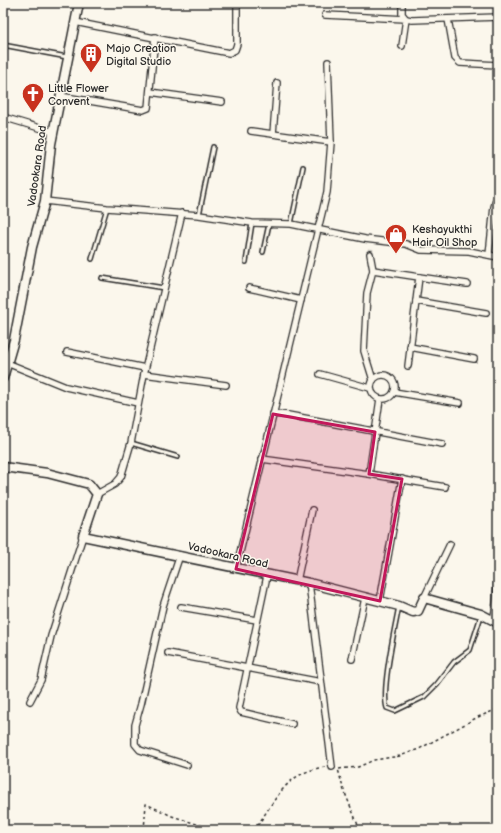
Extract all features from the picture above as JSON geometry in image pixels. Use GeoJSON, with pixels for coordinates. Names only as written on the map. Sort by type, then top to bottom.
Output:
{"type":"FeatureCollection","features":[{"type":"Feature","properties":{"kind":"main road","name":"Vadookara Road"},"geometry":{"type":"LineString","coordinates":[[3,378],[14,340],[32,247],[45,201],[53,132],[75,22],[77,3]]}},
{"type":"Feature","properties":{"kind":"main road"},"geometry":{"type":"LineString","coordinates":[[3,467],[47,473],[89,484],[97,494],[83,536]]}},
{"type":"Feature","properties":{"kind":"main road","name":"Vadookara Road"},"geometry":{"type":"LineString","coordinates":[[83,536],[180,555],[267,576],[308,583],[399,606],[412,612],[418,611],[424,598]]}},
{"type":"Feature","properties":{"kind":"main road"},"geometry":{"type":"LineString","coordinates":[[424,598],[481,614],[496,621]]}},
{"type":"Feature","properties":{"kind":"street"},"geometry":{"type":"LineString","coordinates":[[75,22],[229,53],[235,50],[238,8],[237,3]]}},
{"type":"Feature","properties":{"kind":"street"},"geometry":{"type":"LineString","coordinates":[[401,3],[402,14],[406,19],[402,46]]}},
{"type":"Feature","properties":{"kind":"street"},"geometry":{"type":"LineString","coordinates":[[325,15],[406,19],[498,17]]}},
{"type":"Feature","properties":{"kind":"street"},"geometry":{"type":"LineString","coordinates":[[448,19],[455,58],[460,63],[498,65]]}},
{"type":"Feature","properties":{"kind":"street"},"geometry":{"type":"LineString","coordinates":[[60,96],[143,110],[148,108],[155,37]]}},
{"type":"Feature","properties":{"kind":"street"},"geometry":{"type":"LineString","coordinates":[[236,569],[317,228],[327,192],[331,142],[328,62]]}},
{"type":"Feature","properties":{"kind":"street"},"geometry":{"type":"LineString","coordinates":[[273,134],[277,83]]}},
{"type":"Feature","properties":{"kind":"street"},"geometry":{"type":"LineString","coordinates":[[150,92],[222,102]]}},
{"type":"Feature","properties":{"kind":"street"},"geometry":{"type":"LineString","coordinates":[[3,117],[53,132]]}},
{"type":"Feature","properties":{"kind":"street"},"geometry":{"type":"LineString","coordinates":[[251,131],[331,142]]}},
{"type":"Feature","properties":{"kind":"street"},"geometry":{"type":"LineString","coordinates":[[489,255],[498,193]]}},
{"type":"Feature","properties":{"kind":"street"},"geometry":{"type":"LineString","coordinates":[[45,201],[107,208],[182,213],[252,223],[291,224],[317,228],[372,243],[406,244],[421,250],[469,251],[498,257]]}},
{"type":"Feature","properties":{"kind":"street"},"geometry":{"type":"LineString","coordinates":[[97,494],[115,484],[121,477],[131,443],[145,371],[182,213]]}},
{"type":"Feature","properties":{"kind":"street"},"geometry":{"type":"LineString","coordinates":[[370,254],[372,270],[367,293],[364,352],[372,380],[370,388],[373,395],[380,399],[388,398],[394,392],[393,380],[387,375],[379,375],[372,380]]}},
{"type":"Feature","properties":{"kind":"street"},"geometry":{"type":"LineString","coordinates":[[372,270],[467,284]]}},
{"type":"Feature","properties":{"kind":"street"},"geometry":{"type":"LineString","coordinates":[[408,366],[419,277]]}},
{"type":"Feature","properties":{"kind":"street"},"geometry":{"type":"LineString","coordinates":[[249,288],[300,300]]}},
{"type":"Feature","properties":{"kind":"street"},"geometry":{"type":"LineString","coordinates":[[416,301],[486,313]]}},
{"type":"Feature","properties":{"kind":"street"},"geometry":{"type":"LineString","coordinates":[[410,347],[474,359]]}},
{"type":"Feature","properties":{"kind":"street"},"geometry":{"type":"LineString","coordinates":[[67,352],[145,371],[226,385]]}},
{"type":"Feature","properties":{"kind":"street"},"geometry":{"type":"LineString","coordinates":[[7,363],[66,387],[138,403]]}},
{"type":"Feature","properties":{"kind":"street"},"geometry":{"type":"LineString","coordinates":[[320,374],[370,388]]}},
{"type":"Feature","properties":{"kind":"street"},"geometry":{"type":"LineString","coordinates":[[394,392],[460,403]]}},
{"type":"Feature","properties":{"kind":"street"},"geometry":{"type":"LineString","coordinates":[[369,474],[380,399]]}},
{"type":"Feature","properties":{"kind":"street"},"geometry":{"type":"LineString","coordinates":[[273,414],[288,415],[442,444]]}},
{"type":"Feature","properties":{"kind":"street"},"geometry":{"type":"LineString","coordinates":[[262,459],[402,479],[445,487]]}},
{"type":"Feature","properties":{"kind":"street"},"geometry":{"type":"LineString","coordinates":[[380,601],[402,479]]}},
{"type":"Feature","properties":{"kind":"street"},"geometry":{"type":"LineString","coordinates":[[296,581],[312,510]]}},
{"type":"Feature","properties":{"kind":"street"},"geometry":{"type":"LineString","coordinates":[[30,701],[41,680],[51,636],[83,536]]}},
{"type":"Feature","properties":{"kind":"street"},"geometry":{"type":"LineString","coordinates":[[424,598],[450,544]]}},
{"type":"Feature","properties":{"kind":"street"},"geometry":{"type":"LineString","coordinates":[[180,555],[163,606],[141,704],[135,724],[135,744],[140,750],[187,765]]}},
{"type":"Feature","properties":{"kind":"street"},"geometry":{"type":"LineString","coordinates":[[496,621],[498,603],[496,588],[498,571]]}},
{"type":"Feature","properties":{"kind":"street"},"geometry":{"type":"LineString","coordinates":[[267,576],[239,710],[292,724]]}},
{"type":"Feature","properties":{"kind":"street"},"geometry":{"type":"LineString","coordinates":[[308,583],[321,682],[335,768]]}},
{"type":"Feature","properties":{"kind":"street"},"geometry":{"type":"LineString","coordinates":[[352,659],[365,598]]}},
{"type":"Feature","properties":{"kind":"street"},"geometry":{"type":"LineString","coordinates":[[180,607],[258,620]]}},
{"type":"Feature","properties":{"kind":"street"},"geometry":{"type":"LineString","coordinates":[[168,653],[321,682]]}},
{"type":"Feature","properties":{"kind":"lane"},"geometry":{"type":"LineString","coordinates":[[3,45],[68,57]]}},
{"type":"Feature","properties":{"kind":"lane"},"geometry":{"type":"LineString","coordinates":[[199,215],[213,147]]}},
{"type":"Feature","properties":{"kind":"lane"},"geometry":{"type":"LineString","coordinates":[[291,224],[303,167]]}},
{"type":"Feature","properties":{"kind":"lane"},"geometry":{"type":"LineString","coordinates":[[92,258],[107,208]]}},
{"type":"Feature","properties":{"kind":"lane"},"geometry":{"type":"LineString","coordinates":[[246,262],[252,223]]}},
{"type":"Feature","properties":{"kind":"lane"},"geometry":{"type":"LineString","coordinates":[[263,252],[269,224]]}},
{"type":"Feature","properties":{"kind":"lane"},"geometry":{"type":"LineString","coordinates":[[102,278],[164,288]]}},
{"type":"Feature","properties":{"kind":"lane"},"geometry":{"type":"LineString","coordinates":[[131,443],[178,457]]}},
{"type":"Feature","properties":{"kind":"lane"},"geometry":{"type":"LineString","coordinates":[[399,606],[386,697],[387,708],[395,711],[424,697],[437,684],[454,662],[470,650],[481,614]]}},
{"type":"Feature","properties":{"kind":"path"},"geometry":{"type":"LineString","coordinates":[[254,830],[284,786],[308,771],[358,767],[374,760],[400,756],[419,749],[478,717],[498,709]]}},
{"type":"Feature","properties":{"kind":"path"},"geometry":{"type":"LineString","coordinates":[[335,768],[360,830]]}},
{"type":"Feature","properties":{"kind":"path"},"geometry":{"type":"LineString","coordinates":[[144,830],[146,804],[172,816],[215,830]]}},
{"type":"Feature","properties":{"kind":"highlighted area"},"geometry":{"type":"Polygon","coordinates":[[[273,414],[375,432],[369,474],[402,479],[380,601],[236,569],[273,414]]]}},
{"type":"Feature","properties":{"kind":"tunnel"},"geometry":{"type":"LineString","coordinates":[[370,254],[371,246]]}},
{"type":"Feature","properties":{"kind":"place","name":"Majo Creation Digital Studio"},"geometry":{"type":"Point","coordinates":[91,74]}},
{"type":"Feature","properties":{"kind":"place","name":"Little Flower Convent"},"geometry":{"type":"Point","coordinates":[33,114]}},
{"type":"Feature","properties":{"kind":"place","name":"Keshayukthi Hair Oil Shop"},"geometry":{"type":"Point","coordinates":[396,254]}}]}
